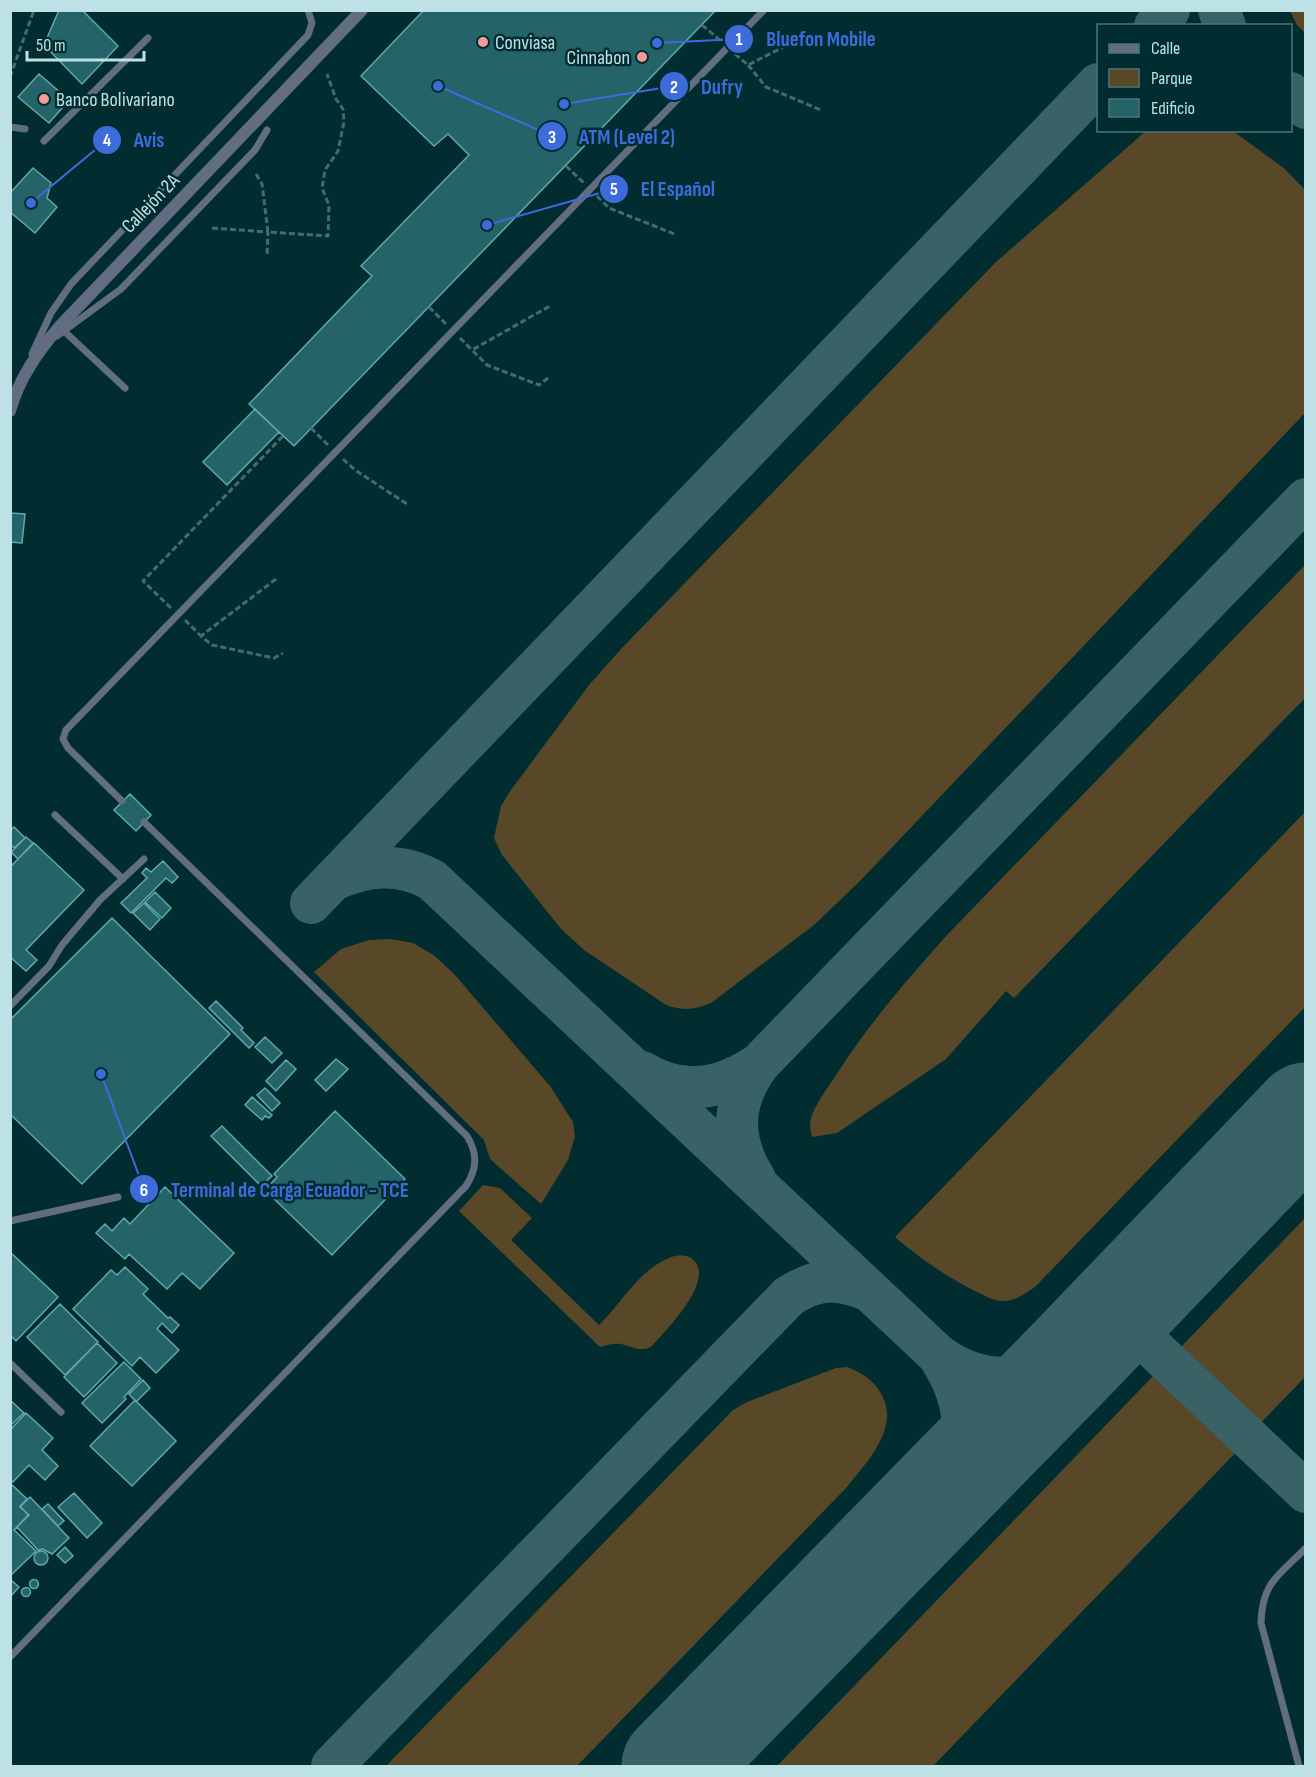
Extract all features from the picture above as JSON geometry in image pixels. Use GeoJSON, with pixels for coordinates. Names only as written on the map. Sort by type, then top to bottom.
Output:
{"type":"FeatureCollection","features":[{"type":"Feature","properties":{"kind":"street","name":"Callejón 2A"},"geometry":{"type":"LineString","coordinates":[[10,411],[18,387],[42,346],[362,10]]}},
{"type":"Feature","properties":{"kind":"lane"},"geometry":{"type":"LineString","coordinates":[[18,387],[51,313],[61,297],[308,35],[312,23],[308,10]]}},
{"type":"Feature","properties":{"kind":"lane"},"geometry":{"type":"LineString","coordinates":[[122,801],[68,748],[63,739],[66,730],[764,10]]}},
{"type":"Feature","properties":{"kind":"lane"},"geometry":{"type":"LineString","coordinates":[[44,141],[148,38]]}},
{"type":"Feature","properties":{"kind":"lane"},"geometry":{"type":"LineString","coordinates":[[10,127],[25,129]]}},
{"type":"Feature","properties":{"kind":"lane"},"geometry":{"type":"LineString","coordinates":[[42,346],[122,289],[255,150],[267,130]]}},
{"type":"Feature","properties":{"kind":"lane"},"geometry":{"type":"LineString","coordinates":[[64,331],[125,388]]}},
{"type":"Feature","properties":{"kind":"lane"},"geometry":{"type":"LineString","coordinates":[[55,815],[123,879]]}},
{"type":"Feature","properties":{"kind":"lane"},"geometry":{"type":"LineString","coordinates":[[10,1657],[466,1186],[475,1167],[473,1146],[467,1136],[144,822]]}},
{"type":"Feature","properties":{"kind":"lane"},"geometry":{"type":"LineString","coordinates":[[10,1005],[49,966],[62,945],[100,900],[144,859]]}},
{"type":"Feature","properties":{"kind":"lane"},"geometry":{"type":"LineString","coordinates":[[10,1221],[118,1197]]}},
{"type":"Feature","properties":{"kind":"lane"},"geometry":{"type":"LineString","coordinates":[[10,1363],[61,1412]]}},
{"type":"Feature","properties":{"kind":"lane"},"geometry":{"type":"LineString","coordinates":[[1299,1767],[1262,1623],[1262,1604],[1267,1587],[1305,1548]]}},
{"type":"Feature","properties":{"kind":"path"},"geometry":{"type":"LineString","coordinates":[[10,77],[34,10]]}},
{"type":"Feature","properties":{"kind":"path"},"geometry":{"type":"LineString","coordinates":[[702,25],[725,45]]}},
{"type":"Feature","properties":{"kind":"path"},"geometry":{"type":"LineString","coordinates":[[748,64],[803,37]]}},
{"type":"Feature","properties":{"kind":"path"},"geometry":{"type":"LineString","coordinates":[[733,51],[748,64],[766,87],[821,110]]}},
{"type":"Feature","properties":{"kind":"path"},"geometry":{"type":"LineString","coordinates":[[212,228],[328,236],[329,205],[322,188],[325,170],[338,151],[344,122],[343,110],[336,99],[327,74]]}},
{"type":"Feature","properties":{"kind":"path"},"geometry":{"type":"LineString","coordinates":[[256,174],[262,184],[268,232],[267,255]]}},
{"type":"Feature","properties":{"kind":"path"},"geometry":{"type":"LineString","coordinates":[[609,208],[677,235]]}},
{"type":"Feature","properties":{"kind":"path"},"geometry":{"type":"LineString","coordinates":[[548,378],[539,385],[487,365],[472,350],[550,306]]}},
{"type":"Feature","properties":{"kind":"path"},"geometry":{"type":"LineString","coordinates":[[176,612],[143,581],[283,436]]}},
{"type":"Feature","properties":{"kind":"path"},"geometry":{"type":"LineString","coordinates":[[355,470],[407,504]]}},
{"type":"Feature","properties":{"kind":"path"},"geometry":{"type":"LineString","coordinates":[[201,636],[276,579]]}},
{"type":"Feature","properties":{"kind":"path"},"geometry":{"type":"LineString","coordinates":[[184,620],[212,645],[274,658],[283,653]]}},
{"type":"Feature","properties":{"kind":"green space"},"geometry":{"type":"Polygon","coordinates":[[[1290,11],[1305,11],[1305,33],[1297,25],[1290,11]]]}},
{"type":"Feature","properties":{"kind":"green space"},"geometry":{"type":"Polygon","coordinates":[[[1145,132],[1234,132],[1285,169],[1305,190],[1305,413],[860,881],[814,925],[711,1003],[689,1009],[666,1005],[584,950],[561,929],[502,855],[494,838],[501,806],[589,685],[621,649],[996,262],[1145,132]]]}},
{"type":"Feature","properties":{"kind":"green space"},"geometry":{"type":"Polygon","coordinates":[[[1305,565],[1305,698],[1014,998],[1006,991],[946,1059],[837,1133],[812,1137],[811,1118],[820,1098],[864,1035],[917,969],[947,935],[1305,565]]]}},
{"type":"Feature","properties":{"kind":"green space"},"geometry":{"type":"Polygon","coordinates":[[[1305,812],[1305,1007],[1035,1287],[1011,1300],[1001,1301],[991,1298],[944,1273],[895,1237],[1305,812]]]}},
{"type":"Feature","properties":{"kind":"green space"},"geometry":{"type":"Polygon","coordinates":[[[390,939],[413,943],[435,956],[455,975],[550,1086],[573,1122],[575,1136],[568,1160],[541,1204],[490,1159],[484,1140],[314,972],[341,949],[369,940],[390,939]]]}},
{"type":"Feature","properties":{"kind":"green space"},"geometry":{"type":"Polygon","coordinates":[[[483,1185],[500,1188],[532,1218],[511,1240],[599,1325],[643,1275],[661,1262],[679,1255],[691,1258],[698,1267],[699,1278],[687,1304],[651,1347],[640,1349],[610,1344],[600,1347],[459,1211],[483,1185]]]}},
{"type":"Feature","properties":{"kind":"green space"},"geometry":{"type":"Polygon","coordinates":[[[1305,1218],[1305,1377],[1254,1430],[1182,1362],[1180,1348],[1305,1218]]]}},
{"type":"Feature","properties":{"kind":"green space"},"geometry":{"type":"Polygon","coordinates":[[[847,1367],[870,1380],[877,1387],[886,1405],[887,1418],[884,1430],[872,1455],[847,1487],[577,1766],[386,1766],[733,1410],[747,1402],[836,1368],[847,1367]]]}},
{"type":"Feature","properties":{"kind":"green space"},"geometry":{"type":"Polygon","coordinates":[[[1156,1373],[1175,1381],[1242,1446],[933,1766],[777,1766],[1156,1373]]]}},
{"type":"Feature","properties":{"kind":"building"},"geometry":{"type":"Polygon","coordinates":[[[59,10],[82,10],[118,46],[82,84],[44,45],[59,10]]]}},
{"type":"Feature","properties":{"kind":"building"},"geometry":{"type":"Polygon","coordinates":[[[424,10],[716,10],[294,446],[249,404],[372,276],[361,266],[469,155],[448,134],[434,146],[361,76],[424,10]]]}},
{"type":"Feature","properties":{"kind":"building","name":"Banco Bolivariano"},"geometry":{"type":"Polygon","coordinates":[[[39,74],[69,100],[49,123],[18,97],[39,74]]]}},
{"type":"Feature","properties":{"kind":"building"},"geometry":{"type":"Polygon","coordinates":[[[33,168],[51,183],[47,198],[57,207],[35,233],[10,212],[10,193],[33,168]]]}},
{"type":"Feature","properties":{"kind":"building"},"geometry":{"type":"Polygon","coordinates":[[[255,409],[279,432],[227,485],[203,462],[255,409]]]}},
{"type":"Feature","properties":{"kind":"building"},"geometry":{"type":"Polygon","coordinates":[[[10,513],[25,514],[22,543],[10,542],[10,513]]]}},
{"type":"Feature","properties":{"kind":"building"},"geometry":{"type":"Polygon","coordinates":[[[130,794],[151,815],[136,831],[114,810],[130,794]]]}},
{"type":"Feature","properties":{"kind":"building"},"geometry":{"type":"Polygon","coordinates":[[[14,827],[25,838],[14,848],[10,844],[10,830],[14,827]]]}},
{"type":"Feature","properties":{"kind":"building"},"geometry":{"type":"Polygon","coordinates":[[[26,837],[33,843],[18,859],[11,852],[26,837]]]}},
{"type":"Feature","properties":{"kind":"building"},"geometry":{"type":"Polygon","coordinates":[[[34,843],[84,890],[26,950],[37,960],[26,971],[10,957],[10,867],[34,843]]]}},
{"type":"Feature","properties":{"kind":"building"},"geometry":{"type":"Polygon","coordinates":[[[163,861],[178,877],[172,883],[166,878],[131,913],[121,903],[147,878],[142,873],[146,868],[151,872],[163,861]]]}},
{"type":"Feature","properties":{"kind":"building"},"geometry":{"type":"Polygon","coordinates":[[[155,892],[171,908],[162,918],[145,902],[155,892]]]}},
{"type":"Feature","properties":{"kind":"building"},"geometry":{"type":"Polygon","coordinates":[[[144,903],[160,919],[150,930],[133,913],[144,903]]]}},
{"type":"Feature","properties":{"kind":"building"},"geometry":{"type":"Polygon","coordinates":[[[112,918],[230,1034],[82,1184],[10,1114],[10,1020],[112,918]]]}},
{"type":"Feature","properties":{"kind":"building"},"geometry":{"type":"Polygon","coordinates":[[[216,1001],[243,1028],[241,1030],[254,1043],[249,1048],[209,1008],[216,1001]]]}},
{"type":"Feature","properties":{"kind":"building"},"geometry":{"type":"Polygon","coordinates":[[[265,1037],[282,1053],[272,1063],[255,1047],[265,1037]]]}},
{"type":"Feature","properties":{"kind":"building"},"geometry":{"type":"Polygon","coordinates":[[[336,1059],[348,1069],[326,1091],[315,1080],[336,1059]]]}},
{"type":"Feature","properties":{"kind":"building"},"geometry":{"type":"Polygon","coordinates":[[[286,1060],[296,1069],[276,1091],[266,1081],[286,1060]]]}},
{"type":"Feature","properties":{"kind":"building"},"geometry":{"type":"Polygon","coordinates":[[[265,1088],[280,1103],[272,1111],[257,1095],[265,1088]]]}},
{"type":"Feature","properties":{"kind":"building"},"geometry":{"type":"Polygon","coordinates":[[[252,1097],[272,1115],[269,1118],[265,1116],[262,1120],[245,1105],[252,1097]]]}},
{"type":"Feature","properties":{"kind":"building"},"geometry":{"type":"Polygon","coordinates":[[[335,1111],[405,1179],[332,1255],[265,1190],[277,1177],[274,1174],[335,1111]]]}},
{"type":"Feature","properties":{"kind":"building"},"geometry":{"type":"Polygon","coordinates":[[[222,1126],[272,1176],[261,1186],[211,1136],[222,1126]]]}},
{"type":"Feature","properties":{"kind":"building"},"geometry":{"type":"Polygon","coordinates":[[[165,1187],[234,1253],[200,1289],[182,1273],[167,1289],[129,1254],[125,1259],[96,1233],[105,1224],[112,1231],[124,1218],[130,1224],[165,1187]]]}},
{"type":"Feature","properties":{"kind":"building"},"geometry":{"type":"Polygon","coordinates":[[[10,1252],[58,1297],[16,1341],[10,1335],[10,1252]]]}},
{"type":"Feature","properties":{"kind":"building"},"geometry":{"type":"Polygon","coordinates":[[[125,1267],[148,1289],[143,1294],[168,1318],[170,1317],[179,1325],[172,1333],[162,1323],[157,1329],[179,1350],[156,1373],[140,1357],[132,1366],[73,1309],[111,1270],[117,1275],[125,1267]]]}},
{"type":"Feature","properties":{"kind":"building"},"geometry":{"type":"Polygon","coordinates":[[[60,1304],[98,1342],[65,1375],[27,1337],[60,1304]]]}},
{"type":"Feature","properties":{"kind":"building"},"geometry":{"type":"Polygon","coordinates":[[[97,1343],[117,1363],[84,1397],[64,1377],[97,1343]]]}},
{"type":"Feature","properties":{"kind":"building"},"geometry":{"type":"Polygon","coordinates":[[[124,1362],[141,1379],[124,1397],[126,1399],[102,1423],[82,1403],[124,1362]]]}},
{"type":"Feature","properties":{"kind":"building"},"geometry":{"type":"Polygon","coordinates":[[[143,1380],[150,1388],[136,1402],[129,1394],[143,1380]]]}},
{"type":"Feature","properties":{"kind":"building"},"geometry":{"type":"Polygon","coordinates":[[[10,1400],[24,1413],[11,1425],[10,1424],[10,1400]]]}},
{"type":"Feature","properties":{"kind":"building"},"geometry":{"type":"Polygon","coordinates":[[[135,1400],[176,1441],[132,1486],[90,1446],[135,1400]]]}},
{"type":"Feature","properties":{"kind":"building"},"geometry":{"type":"Polygon","coordinates":[[[26,1413],[53,1438],[42,1450],[58,1466],[45,1480],[29,1465],[13,1482],[10,1479],[10,1430],[26,1413]]]}},
{"type":"Feature","properties":{"kind":"building"},"geometry":{"type":"Polygon","coordinates":[[[10,1483],[27,1499],[20,1506],[28,1515],[14,1530],[36,1551],[10,1576],[10,1483]]]}},
{"type":"Feature","properties":{"kind":"building"},"geometry":{"type":"Polygon","coordinates":[[[74,1493],[102,1523],[87,1538],[58,1507],[74,1493]]]}},
{"type":"Feature","properties":{"kind":"building"},"geometry":{"type":"Polygon","coordinates":[[[30,1497],[69,1538],[52,1554],[43,1549],[38,1550],[17,1527],[29,1515],[20,1507],[30,1497]]]}},
{"type":"Feature","properties":{"kind":"building"},"geometry":{"type":"Polygon","coordinates":[[[48,1504],[64,1521],[58,1526],[42,1509],[48,1504]]]}},
{"type":"Feature","properties":{"kind":"building"},"geometry":{"type":"Polygon","coordinates":[[[65,1547],[73,1556],[65,1563],[57,1555],[65,1547]]]}},
{"type":"Feature","properties":{"kind":"building"},"geometry":{"type":"Polygon","coordinates":[[[38,1551],[44,1551],[48,1558],[44,1565],[38,1565],[34,1561],[34,1555],[38,1551]]]}},
{"type":"Feature","properties":{"kind":"building"},"geometry":{"type":"Polygon","coordinates":[[[10,1579],[19,1587],[10,1597],[10,1579]]]}},
{"type":"Feature","properties":{"kind":"building"},"geometry":{"type":"Polygon","coordinates":[[[34,1580],[38,1584],[34,1588],[30,1584],[34,1580]]]}},
{"type":"Feature","properties":{"kind":"building"},"geometry":{"type":"Polygon","coordinates":[[[26,1588],[30,1592],[26,1596],[22,1592],[26,1588]]]}},
{"type":"Feature","properties":{"kind":"taxiway"},"geometry":{"type":"LineString","coordinates":[[1157,24],[1169,10]]}},
{"type":"Feature","properties":{"kind":"taxiway"},"geometry":{"type":"LineString","coordinates":[[1219,10],[1224,24]]}},
{"type":"Feature","properties":{"kind":"taxiway"},"geometry":{"type":"LineString","coordinates":[[311,903],[1097,85]]}},
{"type":"Feature","properties":{"kind":"taxiway"},"geometry":{"type":"LineString","coordinates":[[1292,95],[1306,108]]}},
{"type":"Feature","properties":{"kind":"taxiway"},"geometry":{"type":"LineString","coordinates":[[642,1072],[672,1085],[702,1087],[731,1079],[759,1064],[1306,499]]}},
{"type":"Feature","properties":{"kind":"taxiway"},"geometry":{"type":"LineString","coordinates":[[334,880],[359,871],[383,868],[407,870],[432,880],[938,1355],[952,1379],[962,1416],[958,1457],[943,1491]]}},
{"type":"Feature","properties":{"kind":"taxiway"},"geometry":{"type":"LineString","coordinates":[[755,1179],[741,1150],[737,1121],[743,1092],[759,1064]]}},
{"type":"Feature","properties":{"kind":"taxiway"},"geometry":{"type":"LineString","coordinates":[[332,1766],[789,1296],[810,1285],[829,1282],[848,1284],[870,1291]]}},
{"type":"Feature","properties":{"kind":"taxiway"},"geometry":{"type":"LineString","coordinates":[[1116,1313],[1306,1492]]}},
{"type":"Feature","properties":{"kind":"taxiway"},"geometry":{"type":"LineString","coordinates":[[938,1355],[971,1373],[1004,1378],[1038,1372],[1073,1358]]}},
{"type":"Feature","properties":{"kind":"runway"},"geometry":{"type":"LineString","coordinates":[[674,1766],[1073,1358],[1306,1115]]}},
{"type":"Feature","properties":{"kind":"place","name":"Conviasa"},"geometry":{"type":"Point","coordinates":[483,42]}},
{"type":"Feature","properties":{"kind":"place","name":"Bluefon Mobile"},"geometry":{"type":"Point","coordinates":[657,43]}},
{"type":"Feature","properties":{"kind":"place","name":"Cinnabon"},"geometry":{"type":"Point","coordinates":[642,57]}},
{"type":"Feature","properties":{"kind":"place","name":"ATM (Level 2)"},"geometry":{"type":"Point","coordinates":[438,86]}},
{"type":"Feature","properties":{"kind":"place","name":"Banco Bolivariano"},"geometry":{"type":"Point","coordinates":[44,99]}},
{"type":"Feature","properties":{"kind":"place","name":"Dufry"},"geometry":{"type":"Point","coordinates":[564,104]}},
{"type":"Feature","properties":{"kind":"place","name":"Avis"},"geometry":{"type":"Point","coordinates":[31,203]}},
{"type":"Feature","properties":{"kind":"place","name":"El Español"},"geometry":{"type":"Point","coordinates":[487,225]}},
{"type":"Feature","properties":{"kind":"place","name":"Terminal de Carga Ecuador - TCE"},"geometry":{"type":"Point","coordinates":[101,1074]}}]}
